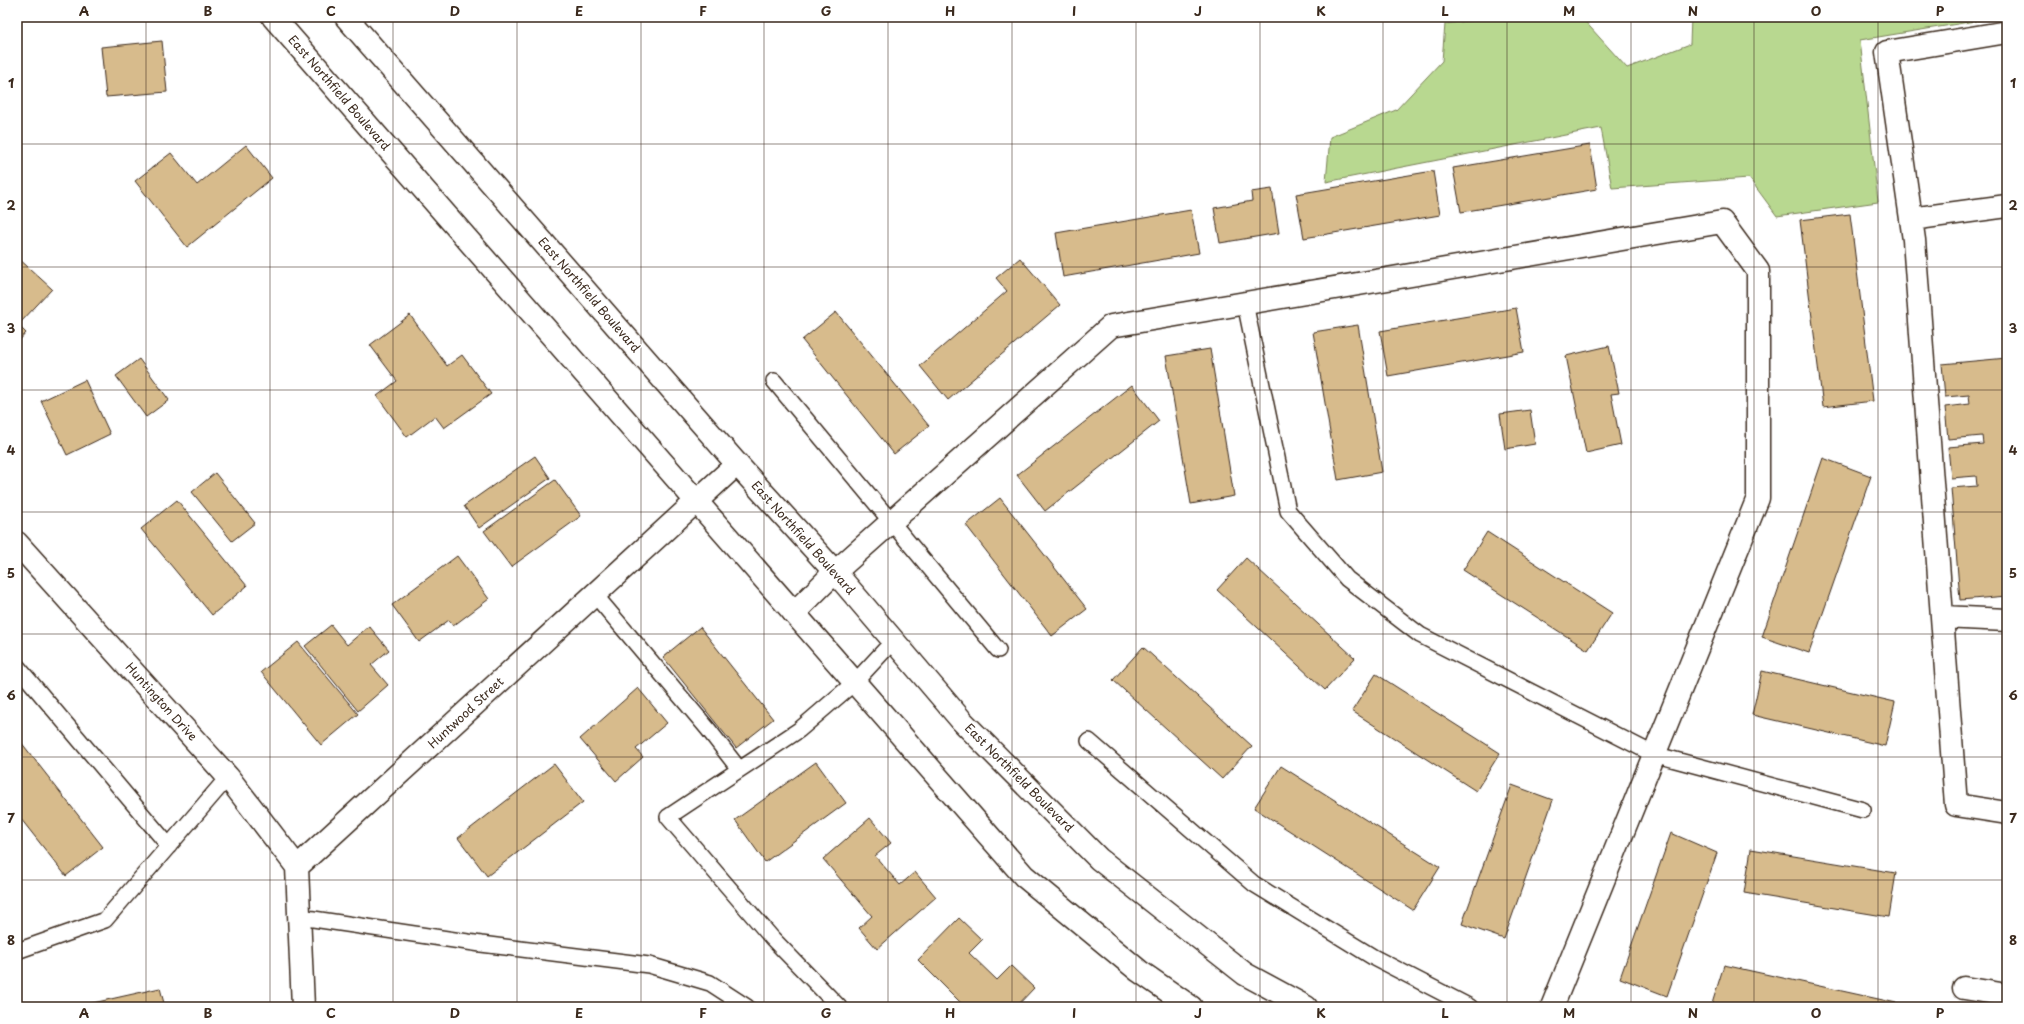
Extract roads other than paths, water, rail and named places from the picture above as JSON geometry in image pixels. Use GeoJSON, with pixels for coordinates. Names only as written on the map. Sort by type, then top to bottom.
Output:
{"type":"FeatureCollection","features":[{"type":"Feature","properties":{"kind":"street","name":"East Northfield Boulevard"},"geometry":{"type":"LineString","coordinates":[[273,17],[1024,876],[1139,972],[1191,1007]]}},
{"type":"Feature","properties":{"kind":"street","name":"East Northfield Boulevard"},"geometry":{"type":"LineString","coordinates":[[346,17],[737,464],[835,572],[962,721],[1099,859],[1245,974],[1306,1007]]}},
{"type":"Feature","properties":{"kind":"street"},"geometry":{"type":"LineString","coordinates":[[2007,32],[1887,52],[1911,220],[1956,805],[2007,813]]}},
{"type":"Feature","properties":{"kind":"street"},"geometry":{"type":"LineString","coordinates":[[1911,220],[2007,206]]}},
{"type":"Feature","properties":{"kind":"street"},"geometry":{"type":"LineString","coordinates":[[794,613],[835,572],[1111,326],[1722,222],[1758,271],[1758,498],[1653,754],[1552,1007]]}},
{"type":"Feature","properties":{"kind":"street","name":"Huntwood Street"},"geometry":{"type":"LineString","coordinates":[[298,867],[737,464]]}},
{"type":"Feature","properties":{"kind":"street","name":"Huntington Drive"},"geometry":{"type":"LineString","coordinates":[[19,551],[228,777],[298,867]]}},
{"type":"Feature","properties":{"kind":"street"},"geometry":{"type":"LineString","coordinates":[[1942,617],[2007,620]]}},
{"type":"Feature","properties":{"kind":"street"},"geometry":{"type":"LineString","coordinates":[[298,867],[303,1007]]}},
{"type":"Feature","properties":{"kind":"street"},"geometry":{"type":"LineString","coordinates":[[1964,988],[2007,996]]}},
{"type":"Feature","properties":{"kind":"lane"},"geometry":{"type":"LineString","coordinates":[[1245,304],[1288,510],[1347,579],[1420,635],[1653,754],[1863,810]]}},
{"type":"Feature","properties":{"kind":"lane"},"geometry":{"type":"LineString","coordinates":[[774,381],[890,523],[998,650]]}},
{"type":"Feature","properties":{"kind":"lane"},"geometry":{"type":"LineString","coordinates":[[595,595],[708,729],[739,769]]}},
{"type":"Feature","properties":{"kind":"lane"},"geometry":{"type":"LineString","coordinates":[[839,1007],[772,938],[668,817],[799,730],[855,682],[893,640]]}},
{"type":"Feature","properties":{"kind":"lane"},"geometry":{"type":"LineString","coordinates":[[17,666],[169,846]]}},
{"type":"Feature","properties":{"kind":"lane"},"geometry":{"type":"LineString","coordinates":[[1089,741],[1254,884],[1373,956],[1470,1007]]}},
{"type":"Feature","properties":{"kind":"lane"},"geometry":{"type":"LineString","coordinates":[[17,952],[105,920],[228,777]]}},
{"type":"Feature","properties":{"kind":"lane"},"geometry":{"type":"LineString","coordinates":[[300,917],[481,944],[649,965],[710,983],[747,1007]]}}]}
